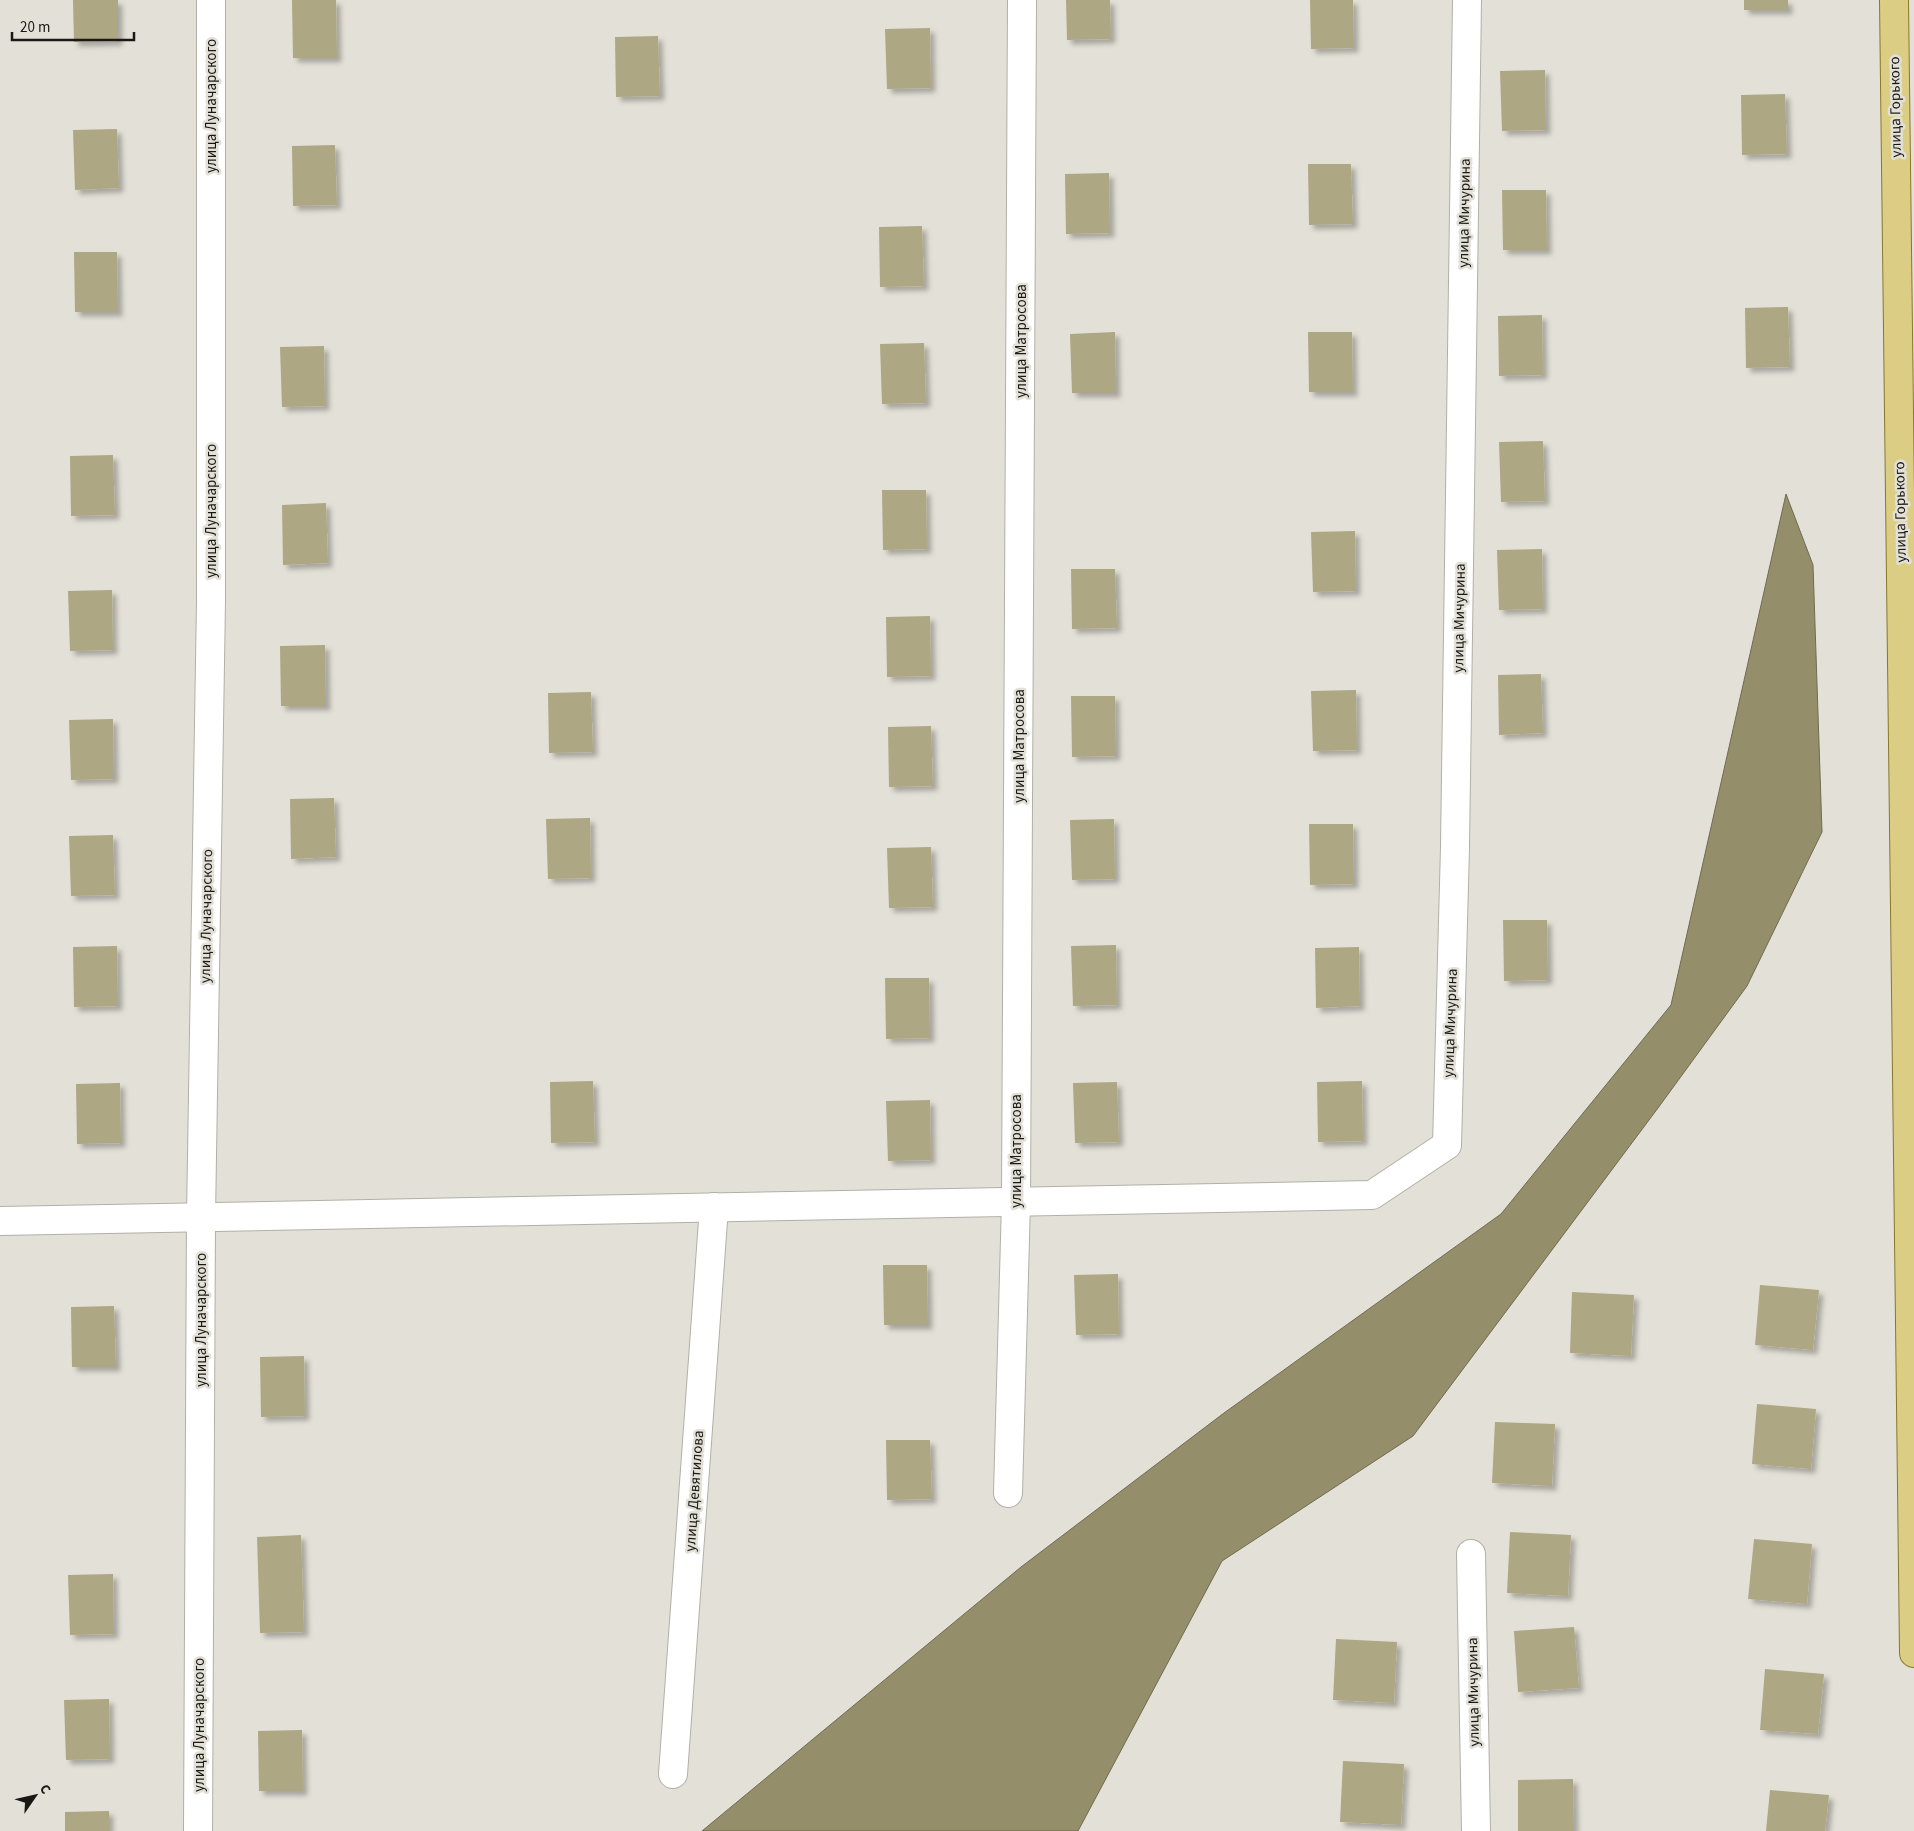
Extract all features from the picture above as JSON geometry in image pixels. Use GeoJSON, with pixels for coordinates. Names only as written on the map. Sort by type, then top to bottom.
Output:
{"type":"FeatureCollection","features":[{"type":"Feature","properties":{"kind":"main road","name":"улица Горького"},"geometry":{"type":"LineString","coordinates":[[1894,0],[1910,950],[1914,1653]]}},
{"type":"Feature","properties":{"kind":"street","name":"улица Луначарского"},"geometry":{"type":"LineString","coordinates":[[198,1831],[201,1217],[211,601],[211,0]]}},
{"type":"Feature","properties":{"kind":"street","name":"улица Матросова"},"geometry":{"type":"LineString","coordinates":[[1008,1493],[1016,1202],[1022,0]]}},
{"type":"Feature","properties":{"kind":"street","name":"улица Мичурина"},"geometry":{"type":"LineString","coordinates":[[1016,1202],[1372,1195],[1447,1145],[1455,847],[1467,0]]}},
{"type":"Feature","properties":{"kind":"street"},"geometry":{"type":"LineString","coordinates":[[0,1220],[1016,1202]]}},
{"type":"Feature","properties":{"kind":"street","name":"улица Девятилова"},"geometry":{"type":"LineString","coordinates":[[673,1774],[714,1207]]}},
{"type":"Feature","properties":{"kind":"street","name":"улица Мичурина"},"geometry":{"type":"LineString","coordinates":[[1471,1554],[1476,1831]]}},
{"type":"Feature","properties":{"kind":"shaded area"},"geometry":{"type":"Polygon","coordinates":[[[1786,494],[1813,565],[1822,832],[1747,986],[1413,1436],[1222,1561],[1078,1831],[702,1831],[1021,1567],[1224,1413],[1501,1214],[1671,1005],[1786,494]]]}},
{"type":"Feature","properties":{"kind":"building"},"geometry":{"type":"Polygon","coordinates":[[[73,0],[118,0],[118,41],[74,42],[73,0]]]}},
{"type":"Feature","properties":{"kind":"building"},"geometry":{"type":"Polygon","coordinates":[[[292,0],[336,0],[337,58],[293,58],[292,0]]]}},
{"type":"Feature","properties":{"kind":"building"},"geometry":{"type":"Polygon","coordinates":[[[1066,0],[1110,0],[1111,39],[1067,40],[1066,0]]]}},
{"type":"Feature","properties":{"kind":"building"},"geometry":{"type":"Polygon","coordinates":[[[1310,0],[1353,0],[1354,48],[1311,49],[1310,0]]]}},
{"type":"Feature","properties":{"kind":"building"},"geometry":{"type":"Polygon","coordinates":[[[1744,0],[1788,0],[1788,10],[1744,10],[1744,0]]]}},
{"type":"Feature","properties":{"kind":"building"},"geometry":{"type":"Polygon","coordinates":[[[930,28],[931,88],[887,89],[885,29],[930,28]]]}},
{"type":"Feature","properties":{"kind":"building"},"geometry":{"type":"Polygon","coordinates":[[[658,36],[660,96],[616,97],[615,37],[658,36]]]}},
{"type":"Feature","properties":{"kind":"building"},"geometry":{"type":"Polygon","coordinates":[[[1545,70],[1546,130],[1502,131],[1500,71],[1545,70]]]}},
{"type":"Feature","properties":{"kind":"building"},"geometry":{"type":"Polygon","coordinates":[[[1785,94],[1787,154],[1742,155],[1741,95],[1785,94]]]}},
{"type":"Feature","properties":{"kind":"building"},"geometry":{"type":"Polygon","coordinates":[[[117,129],[119,188],[75,190],[73,130],[117,129]]]}},
{"type":"Feature","properties":{"kind":"building"},"geometry":{"type":"Polygon","coordinates":[[[335,145],[337,205],[293,206],[292,146],[335,145]]]}},
{"type":"Feature","properties":{"kind":"building"},"geometry":{"type":"Polygon","coordinates":[[[1308,164],[1351,164],[1353,224],[1309,225],[1308,164]]]}},
{"type":"Feature","properties":{"kind":"building"},"geometry":{"type":"Polygon","coordinates":[[[1109,173],[1110,233],[1066,234],[1065,174],[1109,173]]]}},
{"type":"Feature","properties":{"kind":"building"},"geometry":{"type":"Polygon","coordinates":[[[1502,190],[1546,190],[1547,250],[1503,250],[1502,190]]]}},
{"type":"Feature","properties":{"kind":"building"},"geometry":{"type":"Polygon","coordinates":[[[922,226],[924,286],[880,287],[879,227],[922,226]]]}},
{"type":"Feature","properties":{"kind":"building"},"geometry":{"type":"Polygon","coordinates":[[[74,252],[117,252],[118,312],[75,312],[74,252]]]}},
{"type":"Feature","properties":{"kind":"building"},"geometry":{"type":"Polygon","coordinates":[[[1788,307],[1790,367],[1746,368],[1745,308],[1788,307]]]}},
{"type":"Feature","properties":{"kind":"building"},"geometry":{"type":"Polygon","coordinates":[[[1542,315],[1543,375],[1499,376],[1498,316],[1542,315]]]}},
{"type":"Feature","properties":{"kind":"building"},"geometry":{"type":"Polygon","coordinates":[[[1115,332],[1116,393],[1072,393],[1070,334],[1115,332]]]}},
{"type":"Feature","properties":{"kind":"building"},"geometry":{"type":"Polygon","coordinates":[[[1308,332],[1352,332],[1353,392],[1309,392],[1308,332]]]}},
{"type":"Feature","properties":{"kind":"building"},"geometry":{"type":"Polygon","coordinates":[[[924,343],[926,403],[882,404],[880,344],[924,343]]]}},
{"type":"Feature","properties":{"kind":"building"},"geometry":{"type":"Polygon","coordinates":[[[324,346],[325,406],[282,407],[280,347],[324,346]]]}},
{"type":"Feature","properties":{"kind":"building"},"geometry":{"type":"Polygon","coordinates":[[[1543,441],[1545,501],[1501,502],[1499,442],[1543,441]]]}},
{"type":"Feature","properties":{"kind":"building"},"geometry":{"type":"Polygon","coordinates":[[[113,455],[115,515],[71,516],[70,456],[113,455]]]}},
{"type":"Feature","properties":{"kind":"building"},"geometry":{"type":"Polygon","coordinates":[[[882,490],[926,490],[927,549],[883,550],[882,490]]]}},
{"type":"Feature","properties":{"kind":"building"},"geometry":{"type":"Polygon","coordinates":[[[326,503],[328,563],[283,565],[282,505],[326,503]]]}},
{"type":"Feature","properties":{"kind":"building"},"geometry":{"type":"Polygon","coordinates":[[[1355,531],[1356,591],[1313,592],[1311,532],[1355,531]]]}},
{"type":"Feature","properties":{"kind":"building"},"geometry":{"type":"Polygon","coordinates":[[[1542,549],[1543,609],[1499,610],[1497,550],[1542,549]]]}},
{"type":"Feature","properties":{"kind":"building"},"geometry":{"type":"Polygon","coordinates":[[[1071,569],[1115,569],[1117,628],[1072,629],[1071,569]]]}},
{"type":"Feature","properties":{"kind":"building"},"geometry":{"type":"Polygon","coordinates":[[[112,590],[113,650],[70,651],[68,591],[112,590]]]}},
{"type":"Feature","properties":{"kind":"building"},"geometry":{"type":"Polygon","coordinates":[[[930,616],[931,676],[887,677],[886,617],[930,616]]]}},
{"type":"Feature","properties":{"kind":"building"},"geometry":{"type":"Polygon","coordinates":[[[325,645],[326,706],[281,706],[280,646],[325,645]]]}},
{"type":"Feature","properties":{"kind":"building"},"geometry":{"type":"Polygon","coordinates":[[[1541,674],[1543,733],[1499,735],[1498,675],[1541,674]]]}},
{"type":"Feature","properties":{"kind":"building"},"geometry":{"type":"Polygon","coordinates":[[[1356,690],[1357,750],[1313,751],[1311,691],[1356,690]]]}},
{"type":"Feature","properties":{"kind":"building"},"geometry":{"type":"Polygon","coordinates":[[[591,692],[593,752],[549,753],[548,693],[591,692]]]}},
{"type":"Feature","properties":{"kind":"building"},"geometry":{"type":"Polygon","coordinates":[[[1071,696],[1115,696],[1116,756],[1072,757],[1071,696]]]}},
{"type":"Feature","properties":{"kind":"building"},"geometry":{"type":"Polygon","coordinates":[[[113,719],[114,779],[71,780],[69,720],[113,719]]]}},
{"type":"Feature","properties":{"kind":"building"},"geometry":{"type":"Polygon","coordinates":[[[931,726],[933,786],[889,787],[888,727],[931,726]]]}},
{"type":"Feature","properties":{"kind":"building"},"geometry":{"type":"Polygon","coordinates":[[[334,798],[336,857],[291,859],[290,799],[334,798]]]}},
{"type":"Feature","properties":{"kind":"building"},"geometry":{"type":"Polygon","coordinates":[[[590,818],[591,878],[548,879],[546,819],[590,818]]]}},
{"type":"Feature","properties":{"kind":"building"},"geometry":{"type":"Polygon","coordinates":[[[1114,819],[1115,879],[1072,880],[1070,820],[1114,819]]]}},
{"type":"Feature","properties":{"kind":"building"},"geometry":{"type":"Polygon","coordinates":[[[1309,824],[1353,824],[1354,884],[1310,885],[1309,824]]]}},
{"type":"Feature","properties":{"kind":"building"},"geometry":{"type":"Polygon","coordinates":[[[113,835],[115,895],[71,896],[69,836],[113,835]]]}},
{"type":"Feature","properties":{"kind":"building"},"geometry":{"type":"Polygon","coordinates":[[[931,847],[933,907],[889,908],[887,848],[931,847]]]}},
{"type":"Feature","properties":{"kind":"building"},"geometry":{"type":"Polygon","coordinates":[[[1503,920],[1547,920],[1548,980],[1504,981],[1503,920]]]}},
{"type":"Feature","properties":{"kind":"building"},"geometry":{"type":"Polygon","coordinates":[[[1116,945],[1117,1005],[1073,1006],[1071,946],[1116,945]]]}},
{"type":"Feature","properties":{"kind":"building"},"geometry":{"type":"Polygon","coordinates":[[[117,946],[118,1006],[74,1007],[73,947],[117,946]]]}},
{"type":"Feature","properties":{"kind":"building"},"geometry":{"type":"Polygon","coordinates":[[[1359,947],[1360,1006],[1316,1008],[1315,948],[1359,947]]]}},
{"type":"Feature","properties":{"kind":"building"},"geometry":{"type":"Polygon","coordinates":[[[885,978],[929,978],[930,1038],[886,1039],[885,978]]]}},
{"type":"Feature","properties":{"kind":"building"},"geometry":{"type":"Polygon","coordinates":[[[593,1081],[595,1142],[551,1143],[550,1082],[593,1081]]]}},
{"type":"Feature","properties":{"kind":"building"},"geometry":{"type":"Polygon","coordinates":[[[1362,1081],[1363,1141],[1318,1142],[1317,1082],[1362,1081]]]}},
{"type":"Feature","properties":{"kind":"building"},"geometry":{"type":"Polygon","coordinates":[[[1117,1082],[1119,1142],[1075,1143],[1073,1083],[1117,1082]]]}},
{"type":"Feature","properties":{"kind":"building"},"geometry":{"type":"Polygon","coordinates":[[[120,1083],[121,1143],[77,1144],[76,1084],[120,1083]]]}},
{"type":"Feature","properties":{"kind":"building"},"geometry":{"type":"Polygon","coordinates":[[[930,1100],[931,1160],[888,1161],[886,1101],[930,1100]]]}},
{"type":"Feature","properties":{"kind":"building"},"geometry":{"type":"Polygon","coordinates":[[[883,1265],[927,1265],[928,1325],[884,1325],[883,1265]]]}},
{"type":"Feature","properties":{"kind":"building"},"geometry":{"type":"Polygon","coordinates":[[[1118,1274],[1119,1334],[1076,1335],[1074,1275],[1118,1274]]]}},
{"type":"Feature","properties":{"kind":"building"},"geometry":{"type":"Polygon","coordinates":[[[1760,1285],[1819,1290],[1813,1350],[1755,1345],[1760,1285]]]}},
{"type":"Feature","properties":{"kind":"building"},"geometry":{"type":"Polygon","coordinates":[[[1572,1292],[1634,1295],[1631,1356],[1570,1353],[1572,1292]]]}},
{"type":"Feature","properties":{"kind":"building"},"geometry":{"type":"Polygon","coordinates":[[[114,1306],[116,1367],[72,1367],[71,1307],[114,1306]]]}},
{"type":"Feature","properties":{"kind":"building"},"geometry":{"type":"Polygon","coordinates":[[[304,1356],[305,1416],[261,1417],[260,1357],[304,1356]]]}},
{"type":"Feature","properties":{"kind":"building"},"geometry":{"type":"Polygon","coordinates":[[[1757,1404],[1816,1409],[1811,1469],[1752,1464],[1757,1404]]]}},
{"type":"Feature","properties":{"kind":"building"},"geometry":{"type":"Polygon","coordinates":[[[1495,1422],[1555,1424],[1552,1486],[1492,1483],[1495,1422]]]}},
{"type":"Feature","properties":{"kind":"building"},"geometry":{"type":"Polygon","coordinates":[[[886,1440],[930,1440],[932,1499],[887,1500],[886,1440]]]}},
{"type":"Feature","properties":{"kind":"building"},"geometry":{"type":"Polygon","coordinates":[[[1510,1532],[1571,1535],[1568,1596],[1507,1593],[1510,1532]]]}},
{"type":"Feature","properties":{"kind":"building"},"geometry":{"type":"Polygon","coordinates":[[[301,1535],[304,1632],[260,1633],[257,1537],[301,1535]]]}},
{"type":"Feature","properties":{"kind":"building"},"geometry":{"type":"Polygon","coordinates":[[[1754,1539],[1812,1544],[1807,1604],[1748,1599],[1754,1539]]]}},
{"type":"Feature","properties":{"kind":"building"},"geometry":{"type":"Polygon","coordinates":[[[113,1574],[114,1634],[70,1635],[68,1575],[113,1574]]]}},
{"type":"Feature","properties":{"kind":"building"},"geometry":{"type":"Polygon","coordinates":[[[1574,1627],[1579,1688],[1518,1692],[1514,1631],[1574,1627]]]}},
{"type":"Feature","properties":{"kind":"building"},"geometry":{"type":"Polygon","coordinates":[[[1336,1639],[1397,1642],[1394,1703],[1333,1700],[1336,1639]]]}},
{"type":"Feature","properties":{"kind":"building"},"geometry":{"type":"Polygon","coordinates":[[[1765,1669],[1824,1674],[1818,1734],[1760,1730],[1765,1669]]]}},
{"type":"Feature","properties":{"kind":"building"},"geometry":{"type":"Polygon","coordinates":[[[109,1699],[110,1759],[66,1760],[64,1700],[109,1699]]]}},
{"type":"Feature","properties":{"kind":"building"},"geometry":{"type":"Polygon","coordinates":[[[302,1730],[303,1791],[259,1791],[258,1731],[302,1730]]]}},
{"type":"Feature","properties":{"kind":"building"},"geometry":{"type":"Polygon","coordinates":[[[1343,1761],[1404,1764],[1401,1825],[1340,1822],[1343,1761]]]}},
{"type":"Feature","properties":{"kind":"building"},"geometry":{"type":"Polygon","coordinates":[[[1573,1779],[1574,1831],[1518,1831],[1518,1780],[1573,1779]]]}},
{"type":"Feature","properties":{"kind":"building"},"geometry":{"type":"Polygon","coordinates":[[[1770,1790],[1829,1795],[1825,1831],[1766,1831],[1770,1790]]]}},
{"type":"Feature","properties":{"kind":"building"},"geometry":{"type":"Polygon","coordinates":[[[109,1811],[109,1831],[65,1831],[65,1812],[109,1811]]]}}]}
